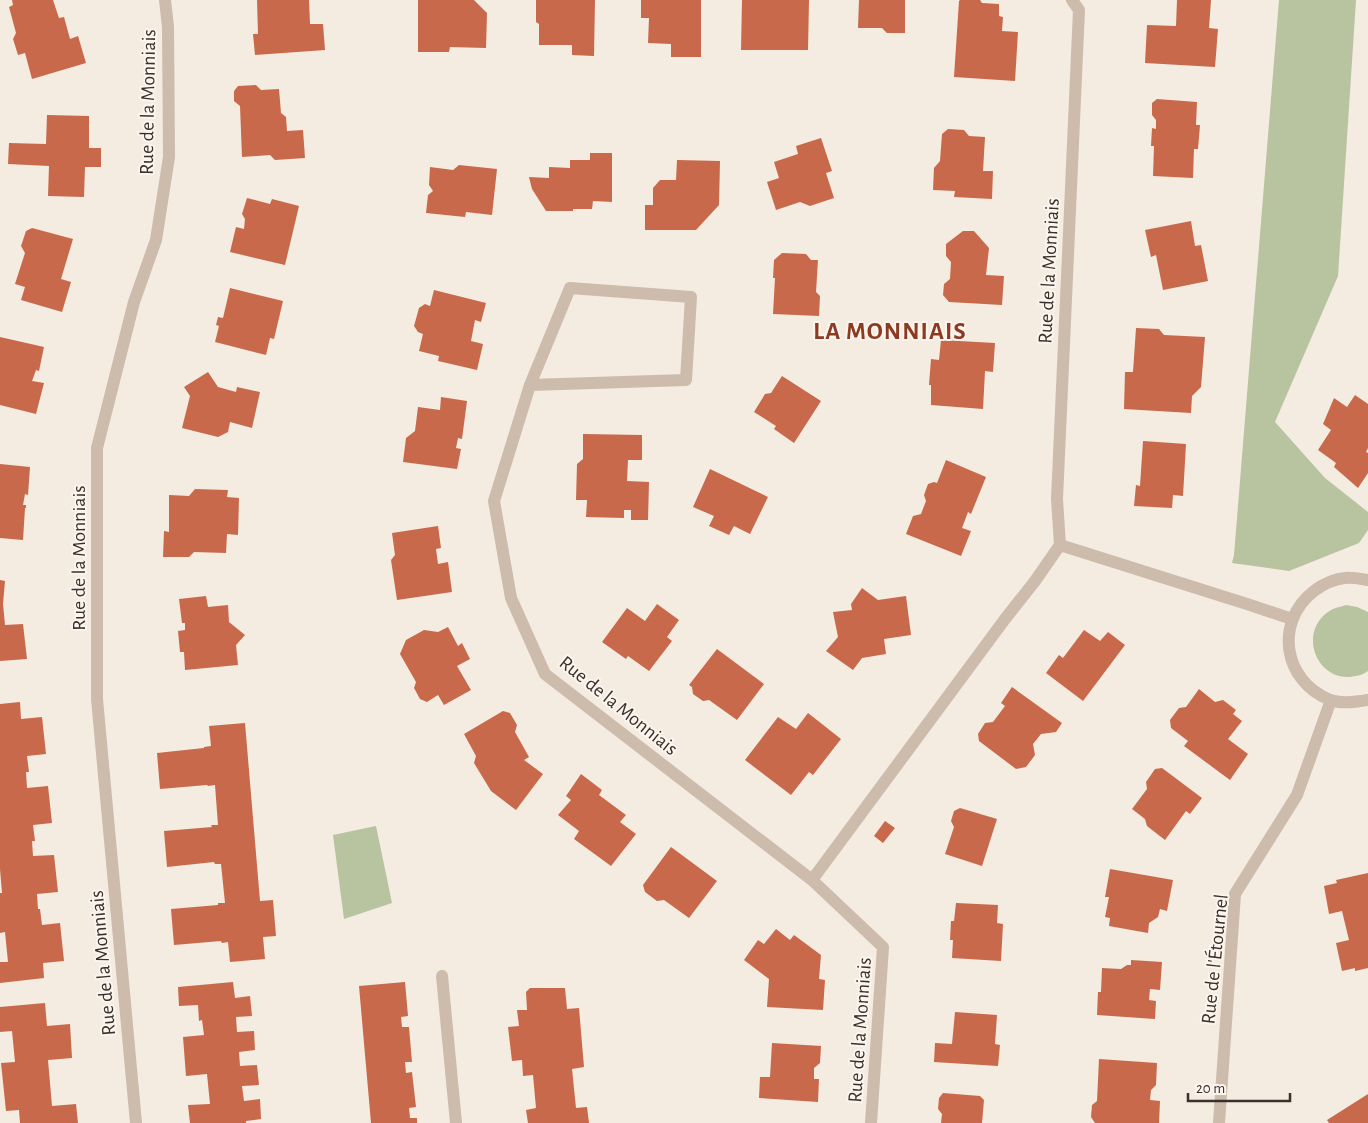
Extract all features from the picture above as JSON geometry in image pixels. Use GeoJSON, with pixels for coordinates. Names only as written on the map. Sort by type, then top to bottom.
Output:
{"type":"FeatureCollection","features":[{"type":"Feature","properties":{"kind":"street","name":"Rue de la Monniais"},"geometry":{"type":"LineString","coordinates":[[136,1123],[97,699],[97,448],[134,302],[156,240],[169,157],[168,27],[165,0]]}},
{"type":"Feature","properties":{"kind":"street","name":"Rue de la Monniais"},"geometry":{"type":"LineString","coordinates":[[1060,545],[1057,499],[1079,10],[1072,0]]}},
{"type":"Feature","properties":{"kind":"street","name":"Rue de la Monniais"},"geometry":{"type":"LineString","coordinates":[[530,385],[686,380],[690,297],[570,288],[530,385],[494,501],[511,598],[545,674],[812,880],[883,947],[871,1123]]}},
{"type":"Feature","properties":{"kind":"street"},"geometry":{"type":"LineString","coordinates":[[812,880],[1060,545],[1292,619]]}},
{"type":"Feature","properties":{"kind":"street"},"geometry":{"type":"LineString","coordinates":[[1368,580],[1345,578],[1323,584],[1304,599],[1292,619],[1288,644],[1294,668],[1310,688],[1331,700],[1352,703],[1368,700]]}},
{"type":"Feature","properties":{"kind":"street","name":"Rue de l'Étournel"},"geometry":{"type":"LineString","coordinates":[[1219,1123],[1235,894],[1297,795],[1331,700]]}},
{"type":"Feature","properties":{"kind":"street"},"geometry":{"type":"LineString","coordinates":[[442,976],[456,1123]]}},
{"type":"Feature","properties":{"kind":"green space"},"geometry":{"type":"Polygon","coordinates":[[[1279,0],[1356,0],[1338,276],[1275,422],[1325,478],[1368,512],[1368,530],[1359,543],[1289,571],[1232,563],[1279,0]]]}},
{"type":"Feature","properties":{"kind":"green space"},"geometry":{"type":"Polygon","coordinates":[[[1346,605],[1368,612],[1368,671],[1350,677],[1338,676],[1320,663],[1315,653],[1313,642],[1314,631],[1319,621],[1330,611],[1346,605]]]}},
{"type":"Feature","properties":{"kind":"green space"},"geometry":{"type":"Polygon","coordinates":[[[376,826],[392,903],[344,919],[333,835],[376,826]]]}},
{"type":"Feature","properties":{"kind":"building"},"geometry":{"type":"Polygon","coordinates":[[[12,0],[53,0],[59,18],[64,17],[70,39],[78,36],[86,63],[32,79],[25,53],[18,55],[13,39],[16,33],[9,7],[13,5],[12,0]]]}},
{"type":"Feature","properties":{"kind":"building"},"geometry":{"type":"Polygon","coordinates":[[[257,0],[309,0],[310,24],[323,24],[325,50],[255,55],[253,34],[258,34],[257,0]]]}},
{"type":"Feature","properties":{"kind":"building"},"geometry":{"type":"Polygon","coordinates":[[[418,0],[474,0],[487,13],[486,48],[450,47],[449,52],[418,52],[418,0]]]}},
{"type":"Feature","properties":{"kind":"building"},"geometry":{"type":"Polygon","coordinates":[[[536,0],[595,0],[594,56],[572,55],[572,45],[539,45],[536,0]]]}},
{"type":"Feature","properties":{"kind":"building"},"geometry":{"type":"Polygon","coordinates":[[[641,0],[701,0],[701,57],[671,57],[671,44],[648,43],[649,18],[641,18],[641,0]]]}},
{"type":"Feature","properties":{"kind":"building"},"geometry":{"type":"Polygon","coordinates":[[[742,0],[809,0],[808,50],[741,50],[742,0]]]}},
{"type":"Feature","properties":{"kind":"building"},"geometry":{"type":"Polygon","coordinates":[[[859,0],[905,0],[905,33],[887,33],[882,28],[858,28],[859,0]]]}},
{"type":"Feature","properties":{"kind":"building"},"geometry":{"type":"Polygon","coordinates":[[[960,0],[980,0],[982,3],[999,4],[999,16],[1003,17],[1002,31],[1018,32],[1015,81],[954,77],[960,0]]]}},
{"type":"Feature","properties":{"kind":"building"},"geometry":{"type":"Polygon","coordinates":[[[1177,0],[1211,0],[1209,28],[1218,29],[1215,67],[1145,63],[1147,25],[1176,26],[1177,0]]]}},
{"type":"Feature","properties":{"kind":"building"},"geometry":{"type":"Polygon","coordinates":[[[256,85],[261,90],[279,89],[281,113],[286,117],[287,131],[303,130],[305,158],[275,160],[270,155],[242,157],[240,106],[234,101],[234,91],[238,86],[256,85]]]}},
{"type":"Feature","properties":{"kind":"building"},"geometry":{"type":"Polygon","coordinates":[[[1157,99],[1197,102],[1196,125],[1200,125],[1198,149],[1194,149],[1193,178],[1153,176],[1154,146],[1151,146],[1152,128],[1156,129],[1156,120],[1152,115],[1152,103],[1157,99]]]}},
{"type":"Feature","properties":{"kind":"building"},"geometry":{"type":"Polygon","coordinates":[[[47,115],[89,116],[89,148],[101,148],[101,167],[85,167],[84,197],[48,196],[49,166],[8,164],[9,143],[46,144],[47,115]]]}},
{"type":"Feature","properties":{"kind":"building"},"geometry":{"type":"Polygon","coordinates":[[[948,129],[964,130],[969,136],[985,137],[983,171],[993,171],[992,199],[954,197],[955,191],[933,190],[934,168],[940,161],[942,134],[948,129]]]}},
{"type":"Feature","properties":{"kind":"building"},"geometry":{"type":"Polygon","coordinates":[[[821,138],[832,171],[826,173],[834,198],[810,206],[800,202],[776,210],[767,182],[779,178],[774,162],[798,154],[796,146],[821,138]]]}},
{"type":"Feature","properties":{"kind":"building"},"geometry":{"type":"Polygon","coordinates":[[[590,153],[612,153],[612,202],[593,201],[592,209],[546,211],[532,189],[529,177],[549,178],[549,167],[570,168],[570,160],[590,160],[590,153]]]}},
{"type":"Feature","properties":{"kind":"building"},"geometry":{"type":"Polygon","coordinates":[[[677,160],[720,161],[719,205],[696,230],[645,230],[645,205],[653,205],[653,188],[660,180],[676,180],[677,160]]]}},
{"type":"Feature","properties":{"kind":"building"},"geometry":{"type":"Polygon","coordinates":[[[459,165],[497,169],[492,215],[466,212],[465,217],[426,213],[428,195],[433,191],[429,185],[430,167],[453,170],[459,165]]]}},
{"type":"Feature","properties":{"kind":"building"},"geometry":{"type":"Polygon","coordinates":[[[247,198],[270,204],[272,199],[299,206],[285,265],[230,252],[236,227],[244,229],[245,219],[242,214],[247,198]]]}},
{"type":"Feature","properties":{"kind":"building"},"geometry":{"type":"Polygon","coordinates":[[[1191,221],[1195,246],[1201,245],[1208,281],[1163,290],[1156,255],[1151,257],[1145,230],[1191,221]]]}},
{"type":"Feature","properties":{"kind":"building"},"geometry":{"type":"Polygon","coordinates":[[[32,228],[73,239],[61,279],[71,282],[62,312],[21,300],[25,287],[15,284],[25,253],[21,246],[26,231],[32,228]]]}},
{"type":"Feature","properties":{"kind":"building"},"geometry":{"type":"Polygon","coordinates":[[[963,231],[974,231],[989,248],[986,275],[1004,276],[1002,305],[949,302],[943,295],[944,284],[950,279],[951,262],[946,256],[946,244],[963,231]]]}},
{"type":"Feature","properties":{"kind":"building"},"geometry":{"type":"Polygon","coordinates":[[[782,253],[806,254],[811,260],[818,260],[816,292],[820,296],[819,316],[773,314],[774,260],[782,253]]]}},
{"type":"Feature","properties":{"kind":"building"},"geometry":{"type":"Polygon","coordinates":[[[230,288],[283,301],[274,339],[270,338],[266,355],[215,342],[219,326],[216,325],[218,317],[223,318],[230,288]]]}},
{"type":"Feature","properties":{"kind":"building"},"geometry":{"type":"Polygon","coordinates":[[[434,290],[486,303],[481,322],[475,320],[471,341],[483,344],[477,370],[438,361],[439,356],[419,351],[423,334],[418,332],[414,326],[419,308],[425,304],[430,306],[434,290]]]}},
{"type":"Feature","properties":{"kind":"building"},"geometry":{"type":"Polygon","coordinates":[[[1136,328],[1159,329],[1164,335],[1205,337],[1201,387],[1192,396],[1191,413],[1124,409],[1125,372],[1133,372],[1136,328]]]}},
{"type":"Feature","properties":{"kind":"building"},"geometry":{"type":"Polygon","coordinates":[[[0,337],[44,347],[39,371],[36,370],[32,381],[44,383],[36,414],[0,405],[0,337]]]}},
{"type":"Feature","properties":{"kind":"building"},"geometry":{"type":"Polygon","coordinates":[[[941,340],[995,343],[993,372],[985,371],[983,409],[931,405],[931,385],[929,385],[931,359],[939,360],[941,340]]]}},
{"type":"Feature","properties":{"kind":"building"},"geometry":{"type":"Polygon","coordinates":[[[208,372],[218,387],[236,392],[237,387],[260,392],[252,428],[230,422],[228,432],[218,437],[182,428],[190,396],[184,387],[208,372]]]}},
{"type":"Feature","properties":{"kind":"building"},"geometry":{"type":"Polygon","coordinates":[[[782,376],[821,401],[794,443],[774,429],[776,426],[754,412],[765,394],[771,393],[782,376]]]}},
{"type":"Feature","properties":{"kind":"building"},"geometry":{"type":"Polygon","coordinates":[[[1355,395],[1368,404],[1368,448],[1366,452],[1368,453],[1368,473],[1358,488],[1334,467],[1336,463],[1318,450],[1331,430],[1323,424],[1334,398],[1347,407],[1355,395]]]}},
{"type":"Feature","properties":{"kind":"building"},"geometry":{"type":"Polygon","coordinates":[[[441,397],[467,401],[462,439],[458,438],[456,448],[461,449],[457,469],[403,462],[406,438],[415,431],[418,407],[440,410],[441,397]]]}},
{"type":"Feature","properties":{"kind":"building"},"geometry":{"type":"Polygon","coordinates":[[[583,434],[642,435],[642,460],[628,460],[627,481],[649,482],[648,520],[631,520],[631,510],[624,510],[624,518],[586,517],[587,500],[576,500],[577,464],[583,459],[583,434]]]}},
{"type":"Feature","properties":{"kind":"building"},"geometry":{"type":"Polygon","coordinates":[[[1143,441],[1186,444],[1183,496],[1173,495],[1172,508],[1134,506],[1136,485],[1140,486],[1143,441]]]}},
{"type":"Feature","properties":{"kind":"building"},"geometry":{"type":"Polygon","coordinates":[[[946,460],[986,477],[971,514],[968,512],[962,528],[971,531],[961,556],[906,534],[913,516],[921,514],[926,501],[924,495],[928,484],[937,483],[946,460]]]}},
{"type":"Feature","properties":{"kind":"building"},"geometry":{"type":"Polygon","coordinates":[[[0,464],[30,467],[28,495],[25,494],[23,505],[26,505],[26,508],[23,540],[0,538],[0,464]]]}},
{"type":"Feature","properties":{"kind":"building"},"geometry":{"type":"Polygon","coordinates":[[[710,469],[768,497],[750,534],[734,526],[729,535],[709,526],[714,516],[693,507],[710,469]]]}},
{"type":"Feature","properties":{"kind":"building"},"geometry":{"type":"Polygon","coordinates":[[[195,489],[228,490],[227,497],[239,498],[238,535],[227,534],[226,553],[194,552],[189,557],[163,557],[164,531],[169,532],[169,495],[189,496],[195,489]]]}},
{"type":"Feature","properties":{"kind":"building"},"geometry":{"type":"Polygon","coordinates":[[[438,526],[441,548],[436,549],[438,564],[448,562],[452,592],[397,600],[391,560],[395,555],[392,533],[438,526]]]}},
{"type":"Feature","properties":{"kind":"building"},"geometry":{"type":"Polygon","coordinates":[[[0,580],[5,581],[3,604],[5,625],[23,624],[27,659],[0,661],[0,580]]]}},
{"type":"Feature","properties":{"kind":"building"},"geometry":{"type":"Polygon","coordinates":[[[862,588],[878,600],[906,596],[911,635],[884,639],[886,654],[862,658],[853,670],[826,651],[838,637],[833,612],[852,610],[851,604],[862,588]]]}},
{"type":"Feature","properties":{"kind":"building"},"geometry":{"type":"Polygon","coordinates":[[[206,596],[208,607],[228,605],[229,622],[245,635],[236,645],[238,665],[185,670],[184,652],[180,652],[178,631],[185,630],[185,623],[182,623],[179,599],[206,596]]]}},
{"type":"Feature","properties":{"kind":"building"},"geometry":{"type":"Polygon","coordinates":[[[657,604],[679,620],[667,637],[672,641],[649,671],[628,656],[626,659],[602,642],[627,608],[645,621],[657,604]]]}},
{"type":"Feature","properties":{"kind":"building"},"geometry":{"type":"Polygon","coordinates":[[[448,627],[458,646],[462,643],[470,659],[457,666],[471,690],[444,705],[438,695],[427,702],[420,699],[414,688],[416,682],[400,654],[406,640],[424,630],[438,632],[448,627]]]}},
{"type":"Feature","properties":{"kind":"building"},"geometry":{"type":"Polygon","coordinates":[[[1084,630],[1100,641],[1108,632],[1125,645],[1083,701],[1046,673],[1059,655],[1063,658],[1084,630]]]}},
{"type":"Feature","properties":{"kind":"building"},"geometry":{"type":"Polygon","coordinates":[[[717,649],[764,684],[737,720],[709,700],[703,701],[693,694],[692,687],[689,685],[717,649]]]}},
{"type":"Feature","properties":{"kind":"building"},"geometry":{"type":"Polygon","coordinates":[[[1012,687],[1062,723],[1056,732],[1041,734],[1033,744],[1035,755],[1026,767],[1016,769],[979,741],[978,734],[985,723],[993,722],[1005,706],[1001,703],[1012,687]]]}},
{"type":"Feature","properties":{"kind":"building"},"geometry":{"type":"Polygon","coordinates":[[[1199,689],[1215,702],[1223,700],[1236,710],[1233,714],[1242,721],[1228,739],[1248,754],[1230,780],[1184,746],[1188,741],[1171,728],[1170,720],[1179,708],[1186,707],[1199,689]]]}},
{"type":"Feature","properties":{"kind":"building"},"geometry":{"type":"Polygon","coordinates":[[[20,702],[21,719],[42,717],[46,754],[27,756],[29,772],[26,772],[27,788],[48,786],[52,823],[33,825],[35,841],[32,841],[33,856],[54,855],[58,892],[37,894],[38,909],[40,909],[42,925],[60,923],[64,961],[43,963],[44,978],[0,983],[0,962],[8,962],[5,932],[0,933],[0,893],[2,893],[0,869],[0,704],[20,702]]]}},
{"type":"Feature","properties":{"kind":"building"},"geometry":{"type":"Polygon","coordinates":[[[503,711],[510,713],[517,725],[515,732],[529,757],[524,760],[543,774],[516,810],[491,791],[474,763],[476,756],[464,734],[503,711]]]}},
{"type":"Feature","properties":{"kind":"building"},"geometry":{"type":"Polygon","coordinates":[[[808,713],[841,739],[813,775],[809,772],[791,795],[745,760],[778,717],[796,729],[808,713]]]}},
{"type":"Feature","properties":{"kind":"building"},"geometry":{"type":"Polygon","coordinates":[[[245,723],[260,901],[273,900],[276,936],[263,937],[265,959],[230,962],[228,942],[174,945],[171,909],[225,903],[221,864],[215,864],[214,862],[167,867],[164,831],[218,825],[215,785],[160,789],[157,753],[211,746],[209,726],[245,723]]]}},
{"type":"Feature","properties":{"kind":"building"},"geometry":{"type":"Polygon","coordinates":[[[1162,768],[1202,798],[1190,814],[1186,811],[1165,840],[1147,826],[1145,819],[1132,809],[1147,789],[1146,782],[1155,769],[1162,768]]]}},
{"type":"Feature","properties":{"kind":"building"},"geometry":{"type":"Polygon","coordinates":[[[581,774],[602,790],[599,795],[626,815],[620,822],[636,834],[611,866],[574,839],[579,831],[558,815],[571,800],[566,796],[581,774]]]}},
{"type":"Feature","properties":{"kind":"building"},"geometry":{"type":"Polygon","coordinates":[[[960,808],[997,819],[982,866],[945,854],[954,827],[951,821],[954,811],[960,808]]]}},
{"type":"Feature","properties":{"kind":"building"},"geometry":{"type":"Polygon","coordinates":[[[885,821],[895,828],[883,843],[874,836],[885,821]]]}},
{"type":"Feature","properties":{"kind":"building"},"geometry":{"type":"Polygon","coordinates":[[[671,847],[717,881],[689,918],[664,900],[657,901],[645,892],[643,885],[671,847]]]}},
{"type":"Feature","properties":{"kind":"building"},"geometry":{"type":"Polygon","coordinates":[[[1110,869],[1173,880],[1167,911],[1160,909],[1158,917],[1149,923],[1148,933],[1109,926],[1110,918],[1105,917],[1109,897],[1105,897],[1110,869]]]}},
{"type":"Feature","properties":{"kind":"building"},"geometry":{"type":"Polygon","coordinates":[[[1368,873],[1368,968],[1342,971],[1336,943],[1349,940],[1342,911],[1329,914],[1324,886],[1337,883],[1336,880],[1368,873]]]}},
{"type":"Feature","properties":{"kind":"building"},"geometry":{"type":"Polygon","coordinates":[[[956,903],[998,905],[997,923],[1003,924],[1001,961],[952,958],[953,940],[950,940],[951,921],[954,921],[956,903]]]}},
{"type":"Feature","properties":{"kind":"building"},"geometry":{"type":"Polygon","coordinates":[[[776,929],[790,940],[794,935],[821,955],[819,979],[825,980],[823,1010],[767,1007],[769,979],[744,960],[758,940],[764,944],[776,929]]]}},
{"type":"Feature","properties":{"kind":"building"},"geometry":{"type":"Polygon","coordinates":[[[1131,960],[1162,962],[1160,990],[1150,989],[1149,1000],[1156,1001],[1155,1019],[1097,1015],[1098,992],[1101,992],[1102,968],[1121,969],[1131,965],[1131,960]]]}},
{"type":"Feature","properties":{"kind":"building"},"geometry":{"type":"Polygon","coordinates":[[[233,982],[235,998],[250,996],[252,1016],[236,1017],[237,1032],[254,1031],[255,1050],[239,1052],[240,1066],[257,1065],[259,1085],[242,1086],[244,1101],[260,1099],[261,1119],[246,1121],[246,1123],[190,1123],[188,1105],[210,1104],[207,1074],[186,1076],[183,1037],[204,1035],[202,1020],[199,1021],[198,1005],[179,1006],[178,987],[233,982]]]}},
{"type":"Feature","properties":{"kind":"building"},"geometry":{"type":"Polygon","coordinates":[[[405,982],[408,1016],[401,1017],[402,1027],[409,1027],[412,1062],[405,1062],[406,1073],[412,1072],[416,1107],[409,1108],[410,1118],[417,1118],[417,1123],[371,1123],[359,986],[405,982]]]}},
{"type":"Feature","properties":{"kind":"building"},"geometry":{"type":"Polygon","coordinates":[[[530,988],[565,988],[567,1009],[579,1008],[584,1067],[572,1069],[576,1108],[587,1107],[589,1123],[528,1123],[526,1110],[536,1108],[533,1075],[523,1076],[522,1060],[512,1061],[508,1027],[519,1026],[517,1010],[527,1010],[526,992],[530,988]]]}},
{"type":"Feature","properties":{"kind":"building"},"geometry":{"type":"Polygon","coordinates":[[[45,1003],[47,1026],[70,1024],[72,1058],[48,1060],[52,1106],[76,1104],[78,1123],[20,1123],[19,1110],[6,1111],[1,1063],[15,1062],[12,1031],[0,1032],[0,1007],[45,1003]]]}},
{"type":"Feature","properties":{"kind":"building"},"geometry":{"type":"Polygon","coordinates":[[[955,1012],[997,1015],[995,1044],[1000,1045],[998,1066],[934,1062],[935,1043],[952,1044],[955,1012]]]}},
{"type":"Feature","properties":{"kind":"building"},"geometry":{"type":"Polygon","coordinates":[[[772,1043],[821,1046],[820,1063],[814,1068],[814,1079],[819,1079],[818,1102],[759,1098],[760,1077],[770,1077],[772,1043]]]}},
{"type":"Feature","properties":{"kind":"building"},"geometry":{"type":"Polygon","coordinates":[[[1099,1059],[1157,1063],[1156,1085],[1151,1090],[1150,1100],[1160,1101],[1159,1123],[1095,1123],[1091,1117],[1092,1105],[1097,1101],[1099,1059]]]}},
{"type":"Feature","properties":{"kind":"building"},"geometry":{"type":"Polygon","coordinates":[[[943,1093],[980,1096],[984,1100],[982,1123],[941,1123],[942,1114],[938,1109],[939,1098],[943,1093]]]}},
{"type":"Feature","properties":{"kind":"building"},"geometry":{"type":"Polygon","coordinates":[[[1368,1094],[1368,1123],[1329,1123],[1327,1120],[1368,1094]]]}},
{"type":"Feature","properties":{"kind":"district","name":"LA MONNIAIS"},"geometry":{"type":"Point","coordinates":[890,330]}}]}
